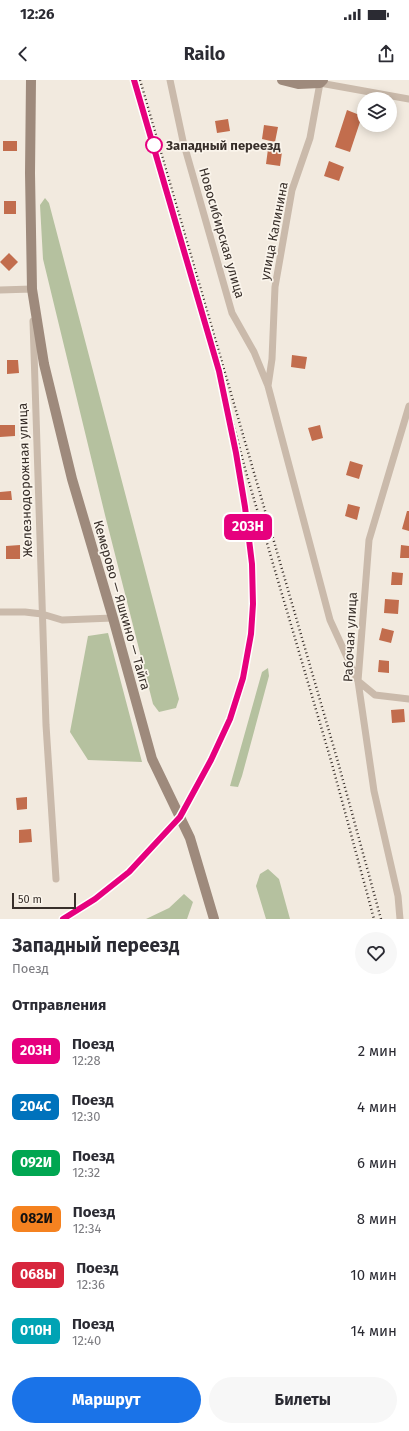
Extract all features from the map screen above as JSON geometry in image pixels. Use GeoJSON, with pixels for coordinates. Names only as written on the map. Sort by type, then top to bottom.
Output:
{"type":"FeatureCollection","features":[{"type":"Feature","properties":{"kind":"main road","name":"Железнодорожная улица"},"geometry":{"type":"LineString","coordinates":[[31,80],[30,173],[32,290]]}},
{"type":"Feature","properties":{"kind":"main road"},"geometry":{"type":"LineString","coordinates":[[282,80],[298,84],[321,82]]}},
{"type":"Feature","properties":{"kind":"main road","name":"Кемерово — Яшкино — Тайга"},"geometry":{"type":"LineString","coordinates":[[32,290],[44,364],[70,471],[152,759],[190,838],[214,919]]}},
{"type":"Feature","properties":{"kind":"street","name":"Новосибирская улица"},"geometry":{"type":"LineString","coordinates":[[170,80],[183,141],[232,313],[254,352],[268,386],[330,620],[358,681]]}},
{"type":"Feature","properties":{"kind":"street"},"geometry":{"type":"LineString","coordinates":[[321,82],[409,99]]}},
{"type":"Feature","properties":{"kind":"street","name":"улица Калинина"},"geometry":{"type":"LineString","coordinates":[[268,386],[272,359],[275,288],[292,190],[310,138],[321,82]]}},
{"type":"Feature","properties":{"kind":"street"},"geometry":{"type":"LineString","coordinates":[[0,290],[32,290]]}},
{"type":"Feature","properties":{"kind":"street","name":"Железнодорожная улица"},"geometry":{"type":"LineString","coordinates":[[32,290],[46,725],[56,879]]}},
{"type":"Feature","properties":{"kind":"street","name":"Рабочая улица"},"geometry":{"type":"LineString","coordinates":[[400,919],[398,896],[374,791],[358,681],[369,540],[409,406]]}},
{"type":"Feature","properties":{"kind":"street"},"geometry":{"type":"LineString","coordinates":[[0,612],[42,614],[62,620],[113,618]]}},
{"type":"Feature","properties":{"kind":"street"},"geometry":{"type":"LineString","coordinates":[[358,681],[375,695],[409,699]]}},
{"type":"Feature","properties":{"kind":"green space"},"geometry":{"type":"Polygon","coordinates":[[[45,198],[49,203],[179,699],[176,708],[159,712],[153,704],[105,515],[43,259],[40,205],[45,198]]]}},
{"type":"Feature","properties":{"kind":"green space"},"geometry":{"type":"Polygon","coordinates":[[[108,633],[142,762],[88,760],[70,732],[88,636],[108,633]]]}},
{"type":"Feature","properties":{"kind":"green space"},"geometry":{"type":"Polygon","coordinates":[[[268,668],[269,676],[242,776],[238,787],[230,786],[262,672],[268,668]]]}},
{"type":"Feature","properties":{"kind":"green space"},"geometry":{"type":"Polygon","coordinates":[[[268,869],[279,879],[290,919],[266,919],[256,886],[260,874],[268,869]]]}},
{"type":"Feature","properties":{"kind":"green space"},"geometry":{"type":"Polygon","coordinates":[[[184,894],[193,902],[187,919],[146,919],[169,908],[184,894]]]}},
{"type":"Feature","properties":{"kind":"building"},"geometry":{"type":"Polygon","coordinates":[[[347,110],[357,114],[357,131],[350,152],[335,147],[347,110]]]}},
{"type":"Feature","properties":{"kind":"building"},"geometry":{"type":"Polygon","coordinates":[[[228,119],[230,131],[217,133],[215,121],[228,119]]]}},
{"type":"Feature","properties":{"kind":"building"},"geometry":{"type":"Polygon","coordinates":[[[264,125],[278,127],[275,142],[262,139],[264,125]]]}},
{"type":"Feature","properties":{"kind":"building"},"geometry":{"type":"Polygon","coordinates":[[[3,141],[17,141],[17,151],[3,151],[3,141]]]}},
{"type":"Feature","properties":{"kind":"building"},"geometry":{"type":"Polygon","coordinates":[[[268,149],[282,152],[280,166],[266,164],[268,149]]]}},
{"type":"Feature","properties":{"kind":"building"},"geometry":{"type":"Polygon","coordinates":[[[329,161],[344,167],[339,181],[324,176],[329,161]]]}},
{"type":"Feature","properties":{"kind":"building"},"geometry":{"type":"Polygon","coordinates":[[[4,201],[16,201],[16,214],[4,214],[4,201]]]}},
{"type":"Feature","properties":{"kind":"building"},"geometry":{"type":"Polygon","coordinates":[[[9,253],[18,262],[9,271],[0,262],[9,253]]]}},
{"type":"Feature","properties":{"kind":"building"},"geometry":{"type":"Polygon","coordinates":[[[292,355],[307,357],[305,369],[291,367],[292,355]]]}},
{"type":"Feature","properties":{"kind":"building"},"geometry":{"type":"Polygon","coordinates":[[[7,360],[18,360],[19,373],[7,374],[7,360]]]}},
{"type":"Feature","properties":{"kind":"building"},"geometry":{"type":"Polygon","coordinates":[[[0,425],[15,425],[15,436],[0,437],[0,425]]]}},
{"type":"Feature","properties":{"kind":"building"},"geometry":{"type":"Polygon","coordinates":[[[320,425],[323,438],[312,441],[308,428],[320,425]]]}},
{"type":"Feature","properties":{"kind":"building"},"geometry":{"type":"Polygon","coordinates":[[[350,461],[363,465],[359,479],[346,475],[350,461]]]}},
{"type":"Feature","properties":{"kind":"building"},"geometry":{"type":"Polygon","coordinates":[[[11,491],[12,500],[0,500],[0,492],[11,491]]]}},
{"type":"Feature","properties":{"kind":"building"},"geometry":{"type":"Polygon","coordinates":[[[348,504],[360,507],[357,520],[345,516],[348,504]]]}},
{"type":"Feature","properties":{"kind":"building"},"geometry":{"type":"Polygon","coordinates":[[[407,511],[409,511],[409,531],[402,529],[407,511]]]}},
{"type":"Feature","properties":{"kind":"building"},"geometry":{"type":"Polygon","coordinates":[[[20,545],[20,559],[6,559],[6,546],[20,545]]]}},
{"type":"Feature","properties":{"kind":"building"},"geometry":{"type":"Polygon","coordinates":[[[401,545],[409,546],[409,558],[400,558],[401,545]]]}},
{"type":"Feature","properties":{"kind":"building"},"geometry":{"type":"Polygon","coordinates":[[[392,572],[403,573],[402,585],[391,585],[392,572]]]}},
{"type":"Feature","properties":{"kind":"building"},"geometry":{"type":"Polygon","coordinates":[[[385,599],[399,600],[398,614],[384,613],[385,599]]]}},
{"type":"Feature","properties":{"kind":"building"},"geometry":{"type":"Polygon","coordinates":[[[382,628],[394,631],[391,643],[379,640],[382,628]]]}},
{"type":"Feature","properties":{"kind":"building"},"geometry":{"type":"Polygon","coordinates":[[[379,660],[389,661],[389,673],[378,672],[379,660]]]}},
{"type":"Feature","properties":{"kind":"building"},"geometry":{"type":"Polygon","coordinates":[[[404,709],[405,722],[392,723],[391,710],[404,709]]]}},
{"type":"Feature","properties":{"kind":"building"},"geometry":{"type":"Polygon","coordinates":[[[27,797],[27,809],[17,810],[16,798],[27,797]]]}},
{"type":"Feature","properties":{"kind":"building"},"geometry":{"type":"Polygon","coordinates":[[[31,829],[32,842],[19,843],[19,830],[31,829]]]}},
{"type":"Feature","properties":{"kind":"railway"},"geometry":{"type":"LineString","coordinates":[[140,80],[338,762],[381,919]]}},
{"type":"Feature","properties":{"kind":"railway"},"geometry":{"type":"LineString","coordinates":[[163,178],[219,371],[246,472],[332,764],[374,919]]}},
{"type":"Feature","properties":{"kind":"railway"},"geometry":{"type":"LineString","coordinates":[[63,919],[95,899],[129,872],[180,817],[211,760],[230,719],[243,678],[251,634],[253,604],[252,564],[237,455]]}},
{"type":"Feature","properties":{"kind":"train","name":"203Н"},"geometry":{"type":"LineString","coordinates":[[63,919],[95,899],[129,872],[180,817],[211,760],[230,719],[243,678],[251,634],[253,604],[252,564],[245,507],[236,453],[219,371],[142,103],[134,80]]}},
{"type":"Feature","properties":{"kind":"place","name":"Западный переезд"},"geometry":{"type":"Point","coordinates":[154,145]}}]}
